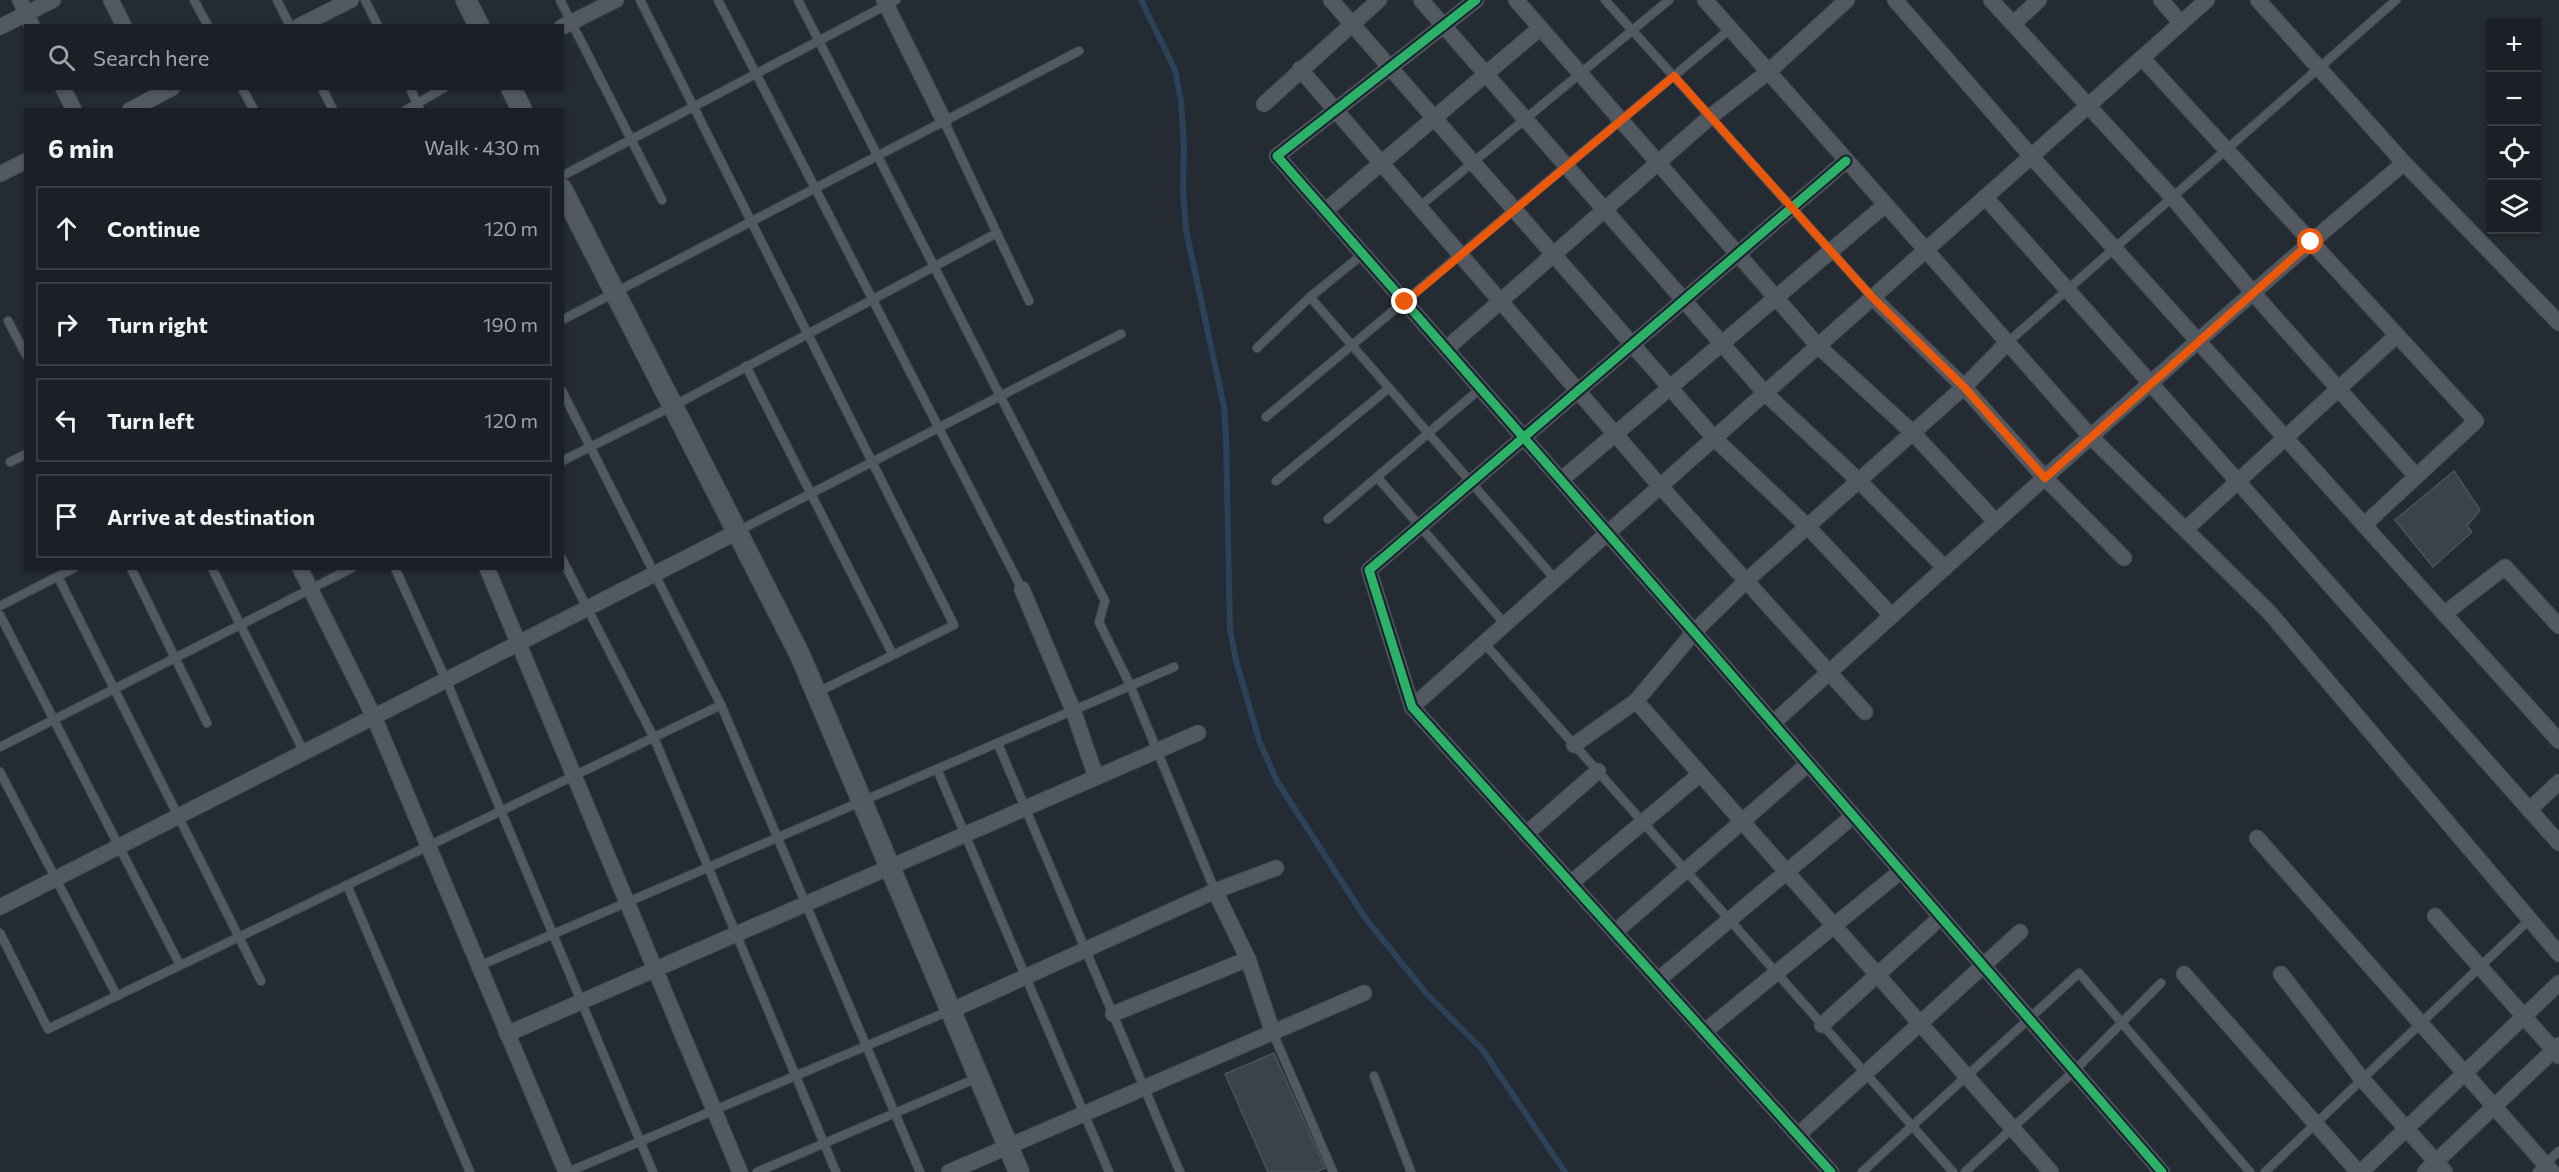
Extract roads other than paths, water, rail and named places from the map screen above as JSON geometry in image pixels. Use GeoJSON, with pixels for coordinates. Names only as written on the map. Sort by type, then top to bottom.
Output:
{"type":"FeatureCollection","features":[{"type":"Feature","properties":{"kind":"street"},"geometry":{"type":"LineString","coordinates":[[0,27],[53,0]]}},
{"type":"Feature","properties":{"kind":"street"},"geometry":{"type":"LineString","coordinates":[[111,0],[123,24]]}},
{"type":"Feature","properties":{"kind":"street"},"geometry":{"type":"LineString","coordinates":[[303,24],[351,0]]}},
{"type":"Feature","properties":{"kind":"street"},"geometry":{"type":"LineString","coordinates":[[466,0],[478,24]]}},
{"type":"Feature","properties":{"kind":"street"},"geometry":{"type":"LineString","coordinates":[[567,25],[616,0]]}},
{"type":"Feature","properties":{"kind":"street"},"geometry":{"type":"LineString","coordinates":[[1331,0],[1714,438],[1808,526],[1892,616]]}},
{"type":"Feature","properties":{"kind":"street"},"geometry":{"type":"LineString","coordinates":[[1264,104],[1300,69],[1379,0]]}},
{"type":"Feature","properties":{"kind":"street"},"geometry":{"type":"LineString","coordinates":[[1421,0],[1765,393],[1858,480],[1945,568]]}},
{"type":"Feature","properties":{"kind":"street"},"geometry":{"type":"LineString","coordinates":[[1476,0],[1277,156],[1608,533],[2162,1172]]}},
{"type":"Feature","properties":{"kind":"street"},"geometry":{"type":"LineString","coordinates":[[1516,0],[1818,346],[1912,432],[1996,522]]}},
{"type":"Feature","properties":{"kind":"street"},"geometry":{"type":"LineString","coordinates":[[1705,0],[2091,436],[2269,612],[2559,954]]}},
{"type":"Feature","properties":{"kind":"street"},"geometry":{"type":"LineString","coordinates":[[1446,349],[1710,117],[1768,72],[1847,0]]}},
{"type":"Feature","properties":{"kind":"street"},"geometry":{"type":"LineString","coordinates":[[1895,0],[2031,156],[2559,741]]}},
{"type":"Feature","properties":{"kind":"street"},"geometry":{"type":"LineString","coordinates":[[1991,0],[2172,197],[2254,294],[2416,476]]}},
{"type":"Feature","properties":{"kind":"street"},"geometry":{"type":"LineString","coordinates":[[2013,24],[2039,0]]}},
{"type":"Feature","properties":{"kind":"street"},"geometry":{"type":"LineString","coordinates":[[2161,0],[2181,23]]}},
{"type":"Feature","properties":{"kind":"street"},"geometry":{"type":"LineString","coordinates":[[1412,707],[2207,0]]}},
{"type":"Feature","properties":{"kind":"street"},"geometry":{"type":"LineString","coordinates":[[2258,0],[2404,163],[2559,323]]}},
{"type":"Feature","properties":{"kind":"street"},"geometry":{"type":"LineString","coordinates":[[889,2],[944,121]]}},
{"type":"Feature","properties":{"kind":"street"},"geometry":{"type":"LineString","coordinates":[[1325,211],[1540,28]]}},
{"type":"Feature","properties":{"kind":"street"},"geometry":{"type":"LineString","coordinates":[[2142,58],[2476,421],[2364,525]]}},
{"type":"Feature","properties":{"kind":"street"},"geometry":{"type":"LineString","coordinates":[[1300,69],[1660,486],[1864,712]]}},
{"type":"Feature","properties":{"kind":"street"},"geometry":{"type":"LineString","coordinates":[[64,90],[73,108]]}},
{"type":"Feature","properties":{"kind":"street"},"geometry":{"type":"LineString","coordinates":[[512,90],[521,108]]}},
{"type":"Feature","properties":{"kind":"street"},"geometry":{"type":"LineString","coordinates":[[133,108],[163,91],[167,108]]}},
{"type":"Feature","properties":{"kind":"street"},"geometry":{"type":"LineString","coordinates":[[1831,1172],[1412,707],[1369,570],[1846,161]]}},
{"type":"Feature","properties":{"kind":"street"},"geometry":{"type":"LineString","coordinates":[[0,174],[24,162]]}},
{"type":"Feature","properties":{"kind":"street"},"geometry":{"type":"LineString","coordinates":[[1773,723],[2091,436],[2404,163]]}},
{"type":"Feature","properties":{"kind":"street"},"geometry":{"type":"LineString","coordinates":[[564,193],[800,655],[1019,1172]]}},
{"type":"Feature","properties":{"kind":"street"},"geometry":{"type":"LineString","coordinates":[[1985,197],[2559,843]]}},
{"type":"Feature","properties":{"kind":"street"},"geometry":{"type":"LineString","coordinates":[[1561,480],[1885,205]]}},
{"type":"Feature","properties":{"kind":"street"},"geometry":{"type":"LineString","coordinates":[[1872,297],[1964,387],[2045,478],[2124,558]]}},
{"type":"Feature","properties":{"kind":"street"},"geometry":{"type":"LineString","coordinates":[[2186,529],[2396,336]]}},
{"type":"Feature","properties":{"kind":"street"},"geometry":{"type":"LineString","coordinates":[[1574,745],[1636,701],[1694,632],[1746,581],[1964,387],[2007,342]]}},
{"type":"Feature","properties":{"kind":"street"},"geometry":{"type":"LineString","coordinates":[[0,907],[737,532]]}},
{"type":"Feature","properties":{"kind":"street"},"geometry":{"type":"LineString","coordinates":[[2444,614],[2505,567],[2559,626]]}},
{"type":"Feature","properties":{"kind":"street"},"geometry":{"type":"LineString","coordinates":[[301,570],[374,717],[567,1172]]}},
{"type":"Feature","properties":{"kind":"street"},"geometry":{"type":"LineString","coordinates":[[488,570],[740,1172]]}},
{"type":"Feature","properties":{"kind":"street"},"geometry":{"type":"LineString","coordinates":[[1022,589],[1073,710],[1096,777]]}},
{"type":"Feature","properties":{"kind":"street"},"geometry":{"type":"LineString","coordinates":[[1636,701],[2051,1172]]}},
{"type":"Feature","properties":{"kind":"street"},"geometry":{"type":"LineString","coordinates":[[507,1034],[1198,733]]}},
{"type":"Feature","properties":{"kind":"street"},"geometry":{"type":"LineString","coordinates":[[1615,932],[1808,764]]}},
{"type":"Feature","properties":{"kind":"street"},"geometry":{"type":"LineString","coordinates":[[1526,834],[1598,771]]}},
{"type":"Feature","properties":{"kind":"street"},"geometry":{"type":"LineString","coordinates":[[1571,884],[1700,774]]}},
{"type":"Feature","properties":{"kind":"street"},"geometry":{"type":"LineString","coordinates":[[2529,810],[2559,782]]}},
{"type":"Feature","properties":{"kind":"street"},"geometry":{"type":"LineString","coordinates":[[1658,980],[1853,816]]}},
{"type":"Feature","properties":{"kind":"street"},"geometry":{"type":"LineString","coordinates":[[2257,838],[2494,1106],[2545,1169]]}},
{"type":"Feature","properties":{"kind":"street"},"geometry":{"type":"LineString","coordinates":[[950,1011],[1215,891],[1276,868]]}},
{"type":"Feature","properties":{"kind":"street"},"geometry":{"type":"LineString","coordinates":[[1704,1032],[1900,871]]}},
{"type":"Feature","properties":{"kind":"street"},"geometry":{"type":"LineString","coordinates":[[1215,891],[1248,959],[1273,1033]]}},
{"type":"Feature","properties":{"kind":"street"},"geometry":{"type":"LineString","coordinates":[[2280,974],[2435,1168],[2494,1106],[2557,1051],[2435,916]]}},
{"type":"Feature","properties":{"kind":"street"},"geometry":{"type":"LineString","coordinates":[[1822,1024],[1941,918]]}},
{"type":"Feature","properties":{"kind":"street"},"geometry":{"type":"LineString","coordinates":[[1798,1136],[2019,932]]}},
{"type":"Feature","properties":{"kind":"street"},"geometry":{"type":"LineString","coordinates":[[1113,1014],[1248,959]]}},
{"type":"Feature","properties":{"kind":"street"},"geometry":{"type":"LineString","coordinates":[[2184,974],[2360,1172],[2559,982]]}},
{"type":"Feature","properties":{"kind":"street"},"geometry":{"type":"LineString","coordinates":[[948,1172],[1364,993]]}},
{"type":"Feature","properties":{"kind":"lane"},"geometry":{"type":"LineString","coordinates":[[194,0],[207,24]]}},
{"type":"Feature","properties":{"kind":"lane"},"geometry":{"type":"LineString","coordinates":[[277,0],[289,24]]}},
{"type":"Feature","properties":{"kind":"lane"},"geometry":{"type":"LineString","coordinates":[[365,0],[377,24]]}},
{"type":"Feature","properties":{"kind":"lane"},"geometry":{"type":"LineString","coordinates":[[560,0],[567,25],[662,200]]}},
{"type":"Feature","properties":{"kind":"lane"},"geometry":{"type":"LineString","coordinates":[[640,0],[954,625],[816,693]]}},
{"type":"Feature","properties":{"kind":"lane"},"geometry":{"type":"LineString","coordinates":[[718,0],[1022,589]]}},
{"type":"Feature","properties":{"kind":"lane"},"geometry":{"type":"LineString","coordinates":[[798,0],[1105,601],[1099,622],[1130,686],[1215,891]]}},
{"type":"Feature","properties":{"kind":"lane"},"geometry":{"type":"LineString","coordinates":[[1605,0],[1872,297]]}},
{"type":"Feature","properties":{"kind":"lane"},"geometry":{"type":"LineString","coordinates":[[1419,207],[1669,0]]}},
{"type":"Feature","properties":{"kind":"lane"},"geometry":{"type":"LineString","coordinates":[[2007,342],[2396,0]]}},
{"type":"Feature","properties":{"kind":"lane"},"geometry":{"type":"LineString","coordinates":[[564,175],[889,2]]}},
{"type":"Feature","properties":{"kind":"lane"},"geometry":{"type":"LineString","coordinates":[[1266,417],[1730,29]]}},
{"type":"Feature","properties":{"kind":"lane"},"geometry":{"type":"LineString","coordinates":[[564,320],[1078,51]]}},
{"type":"Feature","properties":{"kind":"lane"},"geometry":{"type":"LineString","coordinates":[[243,90],[253,108]]}},
{"type":"Feature","properties":{"kind":"lane"},"geometry":{"type":"LineString","coordinates":[[323,90],[332,108]]}},
{"type":"Feature","properties":{"kind":"lane"},"geometry":{"type":"LineString","coordinates":[[411,90],[419,106],[441,90]]}},
{"type":"Feature","properties":{"kind":"lane"},"geometry":{"type":"LineString","coordinates":[[944,121],[1029,301]]}},
{"type":"Feature","properties":{"kind":"lane"},"geometry":{"type":"LineString","coordinates":[[564,461],[673,406],[997,233]]}},
{"type":"Feature","properties":{"kind":"lane"},"geometry":{"type":"LineString","coordinates":[[1257,348],[1310,297],[1363,254]]}},
{"type":"Feature","properties":{"kind":"lane"},"geometry":{"type":"LineString","coordinates":[[1310,297],[1555,579]]}},
{"type":"Feature","properties":{"kind":"lane"},"geometry":{"type":"LineString","coordinates":[[8,321],[24,352]]}},
{"type":"Feature","properties":{"kind":"lane"},"geometry":{"type":"LineString","coordinates":[[737,532],[1121,334]]}},
{"type":"Feature","properties":{"kind":"lane"},"geometry":{"type":"LineString","coordinates":[[746,366],[893,655]]}},
{"type":"Feature","properties":{"kind":"lane"},"geometry":{"type":"LineString","coordinates":[[1276,482],[1389,388]]}},
{"type":"Feature","properties":{"kind":"lane"},"geometry":{"type":"LineString","coordinates":[[1328,519],[1481,388]]}},
{"type":"Feature","properties":{"kind":"lane"},"geometry":{"type":"LineString","coordinates":[[564,395],[721,705],[920,1172]]}},
{"type":"Feature","properties":{"kind":"lane"},"geometry":{"type":"LineString","coordinates":[[10,462],[24,455]]}},
{"type":"Feature","properties":{"kind":"lane"},"geometry":{"type":"LineString","coordinates":[[1377,477],[1505,624]]}},
{"type":"Feature","properties":{"kind":"lane"},"geometry":{"type":"LineString","coordinates":[[564,563],[654,738],[836,1172]]}},
{"type":"Feature","properties":{"kind":"lane"},"geometry":{"type":"LineString","coordinates":[[0,606],[70,570]]}},
{"type":"Feature","properties":{"kind":"lane"},"geometry":{"type":"LineString","coordinates":[[132,570],[207,723]]}},
{"type":"Feature","properties":{"kind":"lane"},"geometry":{"type":"LineString","coordinates":[[213,570],[304,752]]}},
{"type":"Feature","properties":{"kind":"lane"},"geometry":{"type":"LineString","coordinates":[[0,747],[348,570]]}},
{"type":"Feature","properties":{"kind":"lane"},"geometry":{"type":"LineString","coordinates":[[395,570],[446,680],[653,1172]]}},
{"type":"Feature","properties":{"kind":"lane"},"geometry":{"type":"LineString","coordinates":[[58,577],[261,981]]}},
{"type":"Feature","properties":{"kind":"lane"},"geometry":{"type":"LineString","coordinates":[[0,615],[180,965]]}},
{"type":"Feature","properties":{"kind":"lane"},"geometry":{"type":"LineString","coordinates":[[1484,643],[1953,1172]]}},
{"type":"Feature","properties":{"kind":"lane"},"geometry":{"type":"LineString","coordinates":[[478,966],[1174,667]]}},
{"type":"Feature","properties":{"kind":"lane"},"geometry":{"type":"LineString","coordinates":[[0,933],[48,1029],[721,705]]}},
{"type":"Feature","properties":{"kind":"lane"},"geometry":{"type":"LineString","coordinates":[[998,744],[1180,1172]]}},
{"type":"Feature","properties":{"kind":"lane"},"geometry":{"type":"LineString","coordinates":[[937,769],[1110,1172]]}},
{"type":"Feature","properties":{"kind":"lane"},"geometry":{"type":"LineString","coordinates":[[0,772],[117,996]]}},
{"type":"Feature","properties":{"kind":"lane"},"geometry":{"type":"LineString","coordinates":[[347,885],[470,1172]]}},
{"type":"Feature","properties":{"kind":"lane"},"geometry":{"type":"LineString","coordinates":[[2265,1172],[2529,920]]}},
{"type":"Feature","properties":{"kind":"lane"},"geometry":{"type":"LineString","coordinates":[[1862,1172],[2079,973],[2250,1172]]}},
{"type":"Feature","properties":{"kind":"lane"},"geometry":{"type":"LineString","coordinates":[[1965,1172],[2074,1071],[2161,983]]}},
{"type":"Feature","properties":{"kind":"lane"},"geometry":{"type":"LineString","coordinates":[[567,1172],[950,1011]]}},
{"type":"Feature","properties":{"kind":"lane"},"geometry":{"type":"LineString","coordinates":[[1273,1033],[1333,1172]]}},
{"type":"Feature","properties":{"kind":"lane"},"geometry":{"type":"LineString","coordinates":[[1374,1076],[1411,1172]]}},
{"type":"Feature","properties":{"kind":"lane"},"geometry":{"type":"LineString","coordinates":[[757,1172],[978,1077]]}},
{"type":"Feature","properties":{"kind":"lane"},"geometry":{"type":"LineString","coordinates":[[2545,1169],[2559,1151]]}},
{"type":"Feature","properties":{"kind":"waterway"},"geometry":{"type":"LineString","coordinates":[[1141,0],[1175,70],[1181,101],[1186,230],[1224,407],[1230,629],[1236,661],[1260,743],[1278,783],[1366,919],[1426,993],[1482,1049],[1565,1172]]}}]}
